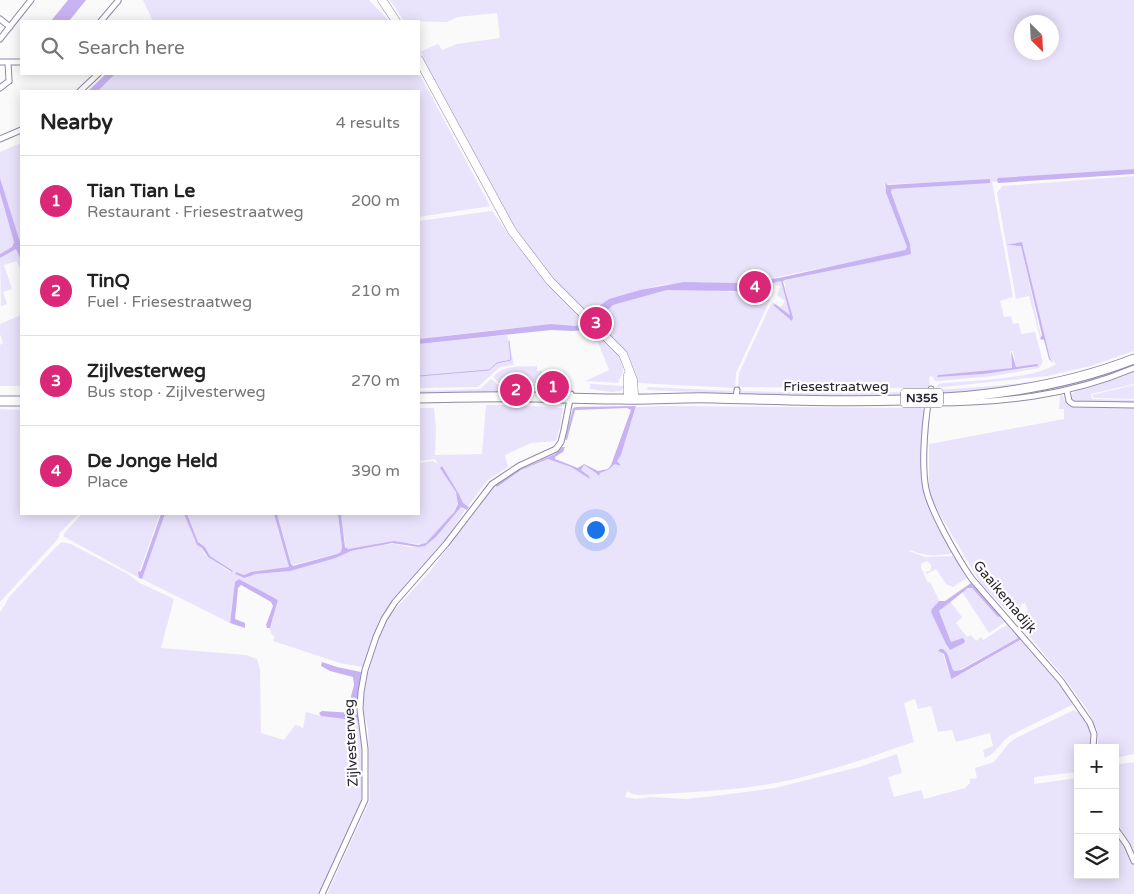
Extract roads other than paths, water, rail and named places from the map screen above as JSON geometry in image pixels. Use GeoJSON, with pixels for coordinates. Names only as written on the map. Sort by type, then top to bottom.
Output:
{"type":"FeatureCollection","features":[{"type":"Feature","properties":{"kind":"main road"},"geometry":{"type":"LineString","coordinates":[[382,0],[395,20]]}},
{"type":"Feature","properties":{"kind":"main road"},"geometry":{"type":"LineString","coordinates":[[420,62],[512,230],[550,281],[621,351],[633,380],[631,396]]}},
{"type":"Feature","properties":{"kind":"main road","name":"Friesestraatweg"},"geometry":{"type":"LineString","coordinates":[[420,398],[683,397],[736,394],[852,400],[929,396],[1011,391],[1047,385],[1084,376],[1134,359]]}},
{"type":"Feature","properties":{"kind":"main road"},"geometry":{"type":"LineString","coordinates":[[0,401],[20,401]]}},
{"type":"Feature","properties":{"kind":"street"},"geometry":{"type":"LineString","coordinates":[[0,39],[32,0]]}},
{"type":"Feature","properties":{"kind":"street"},"geometry":{"type":"LineString","coordinates":[[102,20],[118,1]]}},
{"type":"Feature","properties":{"kind":"street"},"geometry":{"type":"LineString","coordinates":[[0,20],[10,27]]}},
{"type":"Feature","properties":{"kind":"street"},"geometry":{"type":"LineString","coordinates":[[0,62],[20,62]]}},
{"type":"Feature","properties":{"kind":"street"},"geometry":{"type":"LineString","coordinates":[[0,86],[9,81],[8,62]]}},
{"type":"Feature","properties":{"kind":"street"},"geometry":{"type":"LineString","coordinates":[[81,90],[97,75]]}},
{"type":"Feature","properties":{"kind":"street"},"geometry":{"type":"LineString","coordinates":[[0,139],[20,130]]}},
{"type":"Feature","properties":{"kind":"street","name":"Friesestraatweg"},"geometry":{"type":"LineString","coordinates":[[929,396],[959,403],[1012,399],[1066,391],[1134,368]]}},
{"type":"Feature","properties":{"kind":"street"},"geometry":{"type":"LineString","coordinates":[[1066,391],[1069,401],[1073,404],[1134,405]]}},
{"type":"Feature","properties":{"kind":"street","name":"Zijlvesterweg"},"geometry":{"type":"LineString","coordinates":[[322,894],[365,800],[365,748],[360,709],[361,692],[365,670],[384,619],[395,602],[446,544],[492,484],[519,466],[556,450],[564,430],[571,396]]}},
{"type":"Feature","properties":{"kind":"street","name":"Gaaikemadijk"},"geometry":{"type":"LineString","coordinates":[[929,396],[924,475],[929,500],[969,574],[1061,681],[1078,705],[1090,723],[1094,734],[1093,744]]}},
{"type":"Feature","properties":{"kind":"street"},"geometry":{"type":"LineString","coordinates":[[1119,834],[1127,845],[1134,861]]}},
{"type":"Feature","properties":{"kind":"waterway"},"geometry":{"type":"LineString","coordinates":[[420,376],[489,370],[497,363],[511,360],[509,341]]}},
{"type":"Feature","properties":{"kind":"place","name":"De Jonge Held"},"geometry":{"type":"Point","coordinates":[755,287]}},
{"type":"Feature","properties":{"kind":"place","name":"Zijlvesterweg"},"geometry":{"type":"Point","coordinates":[596,323]}},
{"type":"Feature","properties":{"kind":"place","name":"Tian Tian Le"},"geometry":{"type":"Point","coordinates":[553,387]}},
{"type":"Feature","properties":{"kind":"place","name":"TinQ"},"geometry":{"type":"Point","coordinates":[516,390]}}]}
